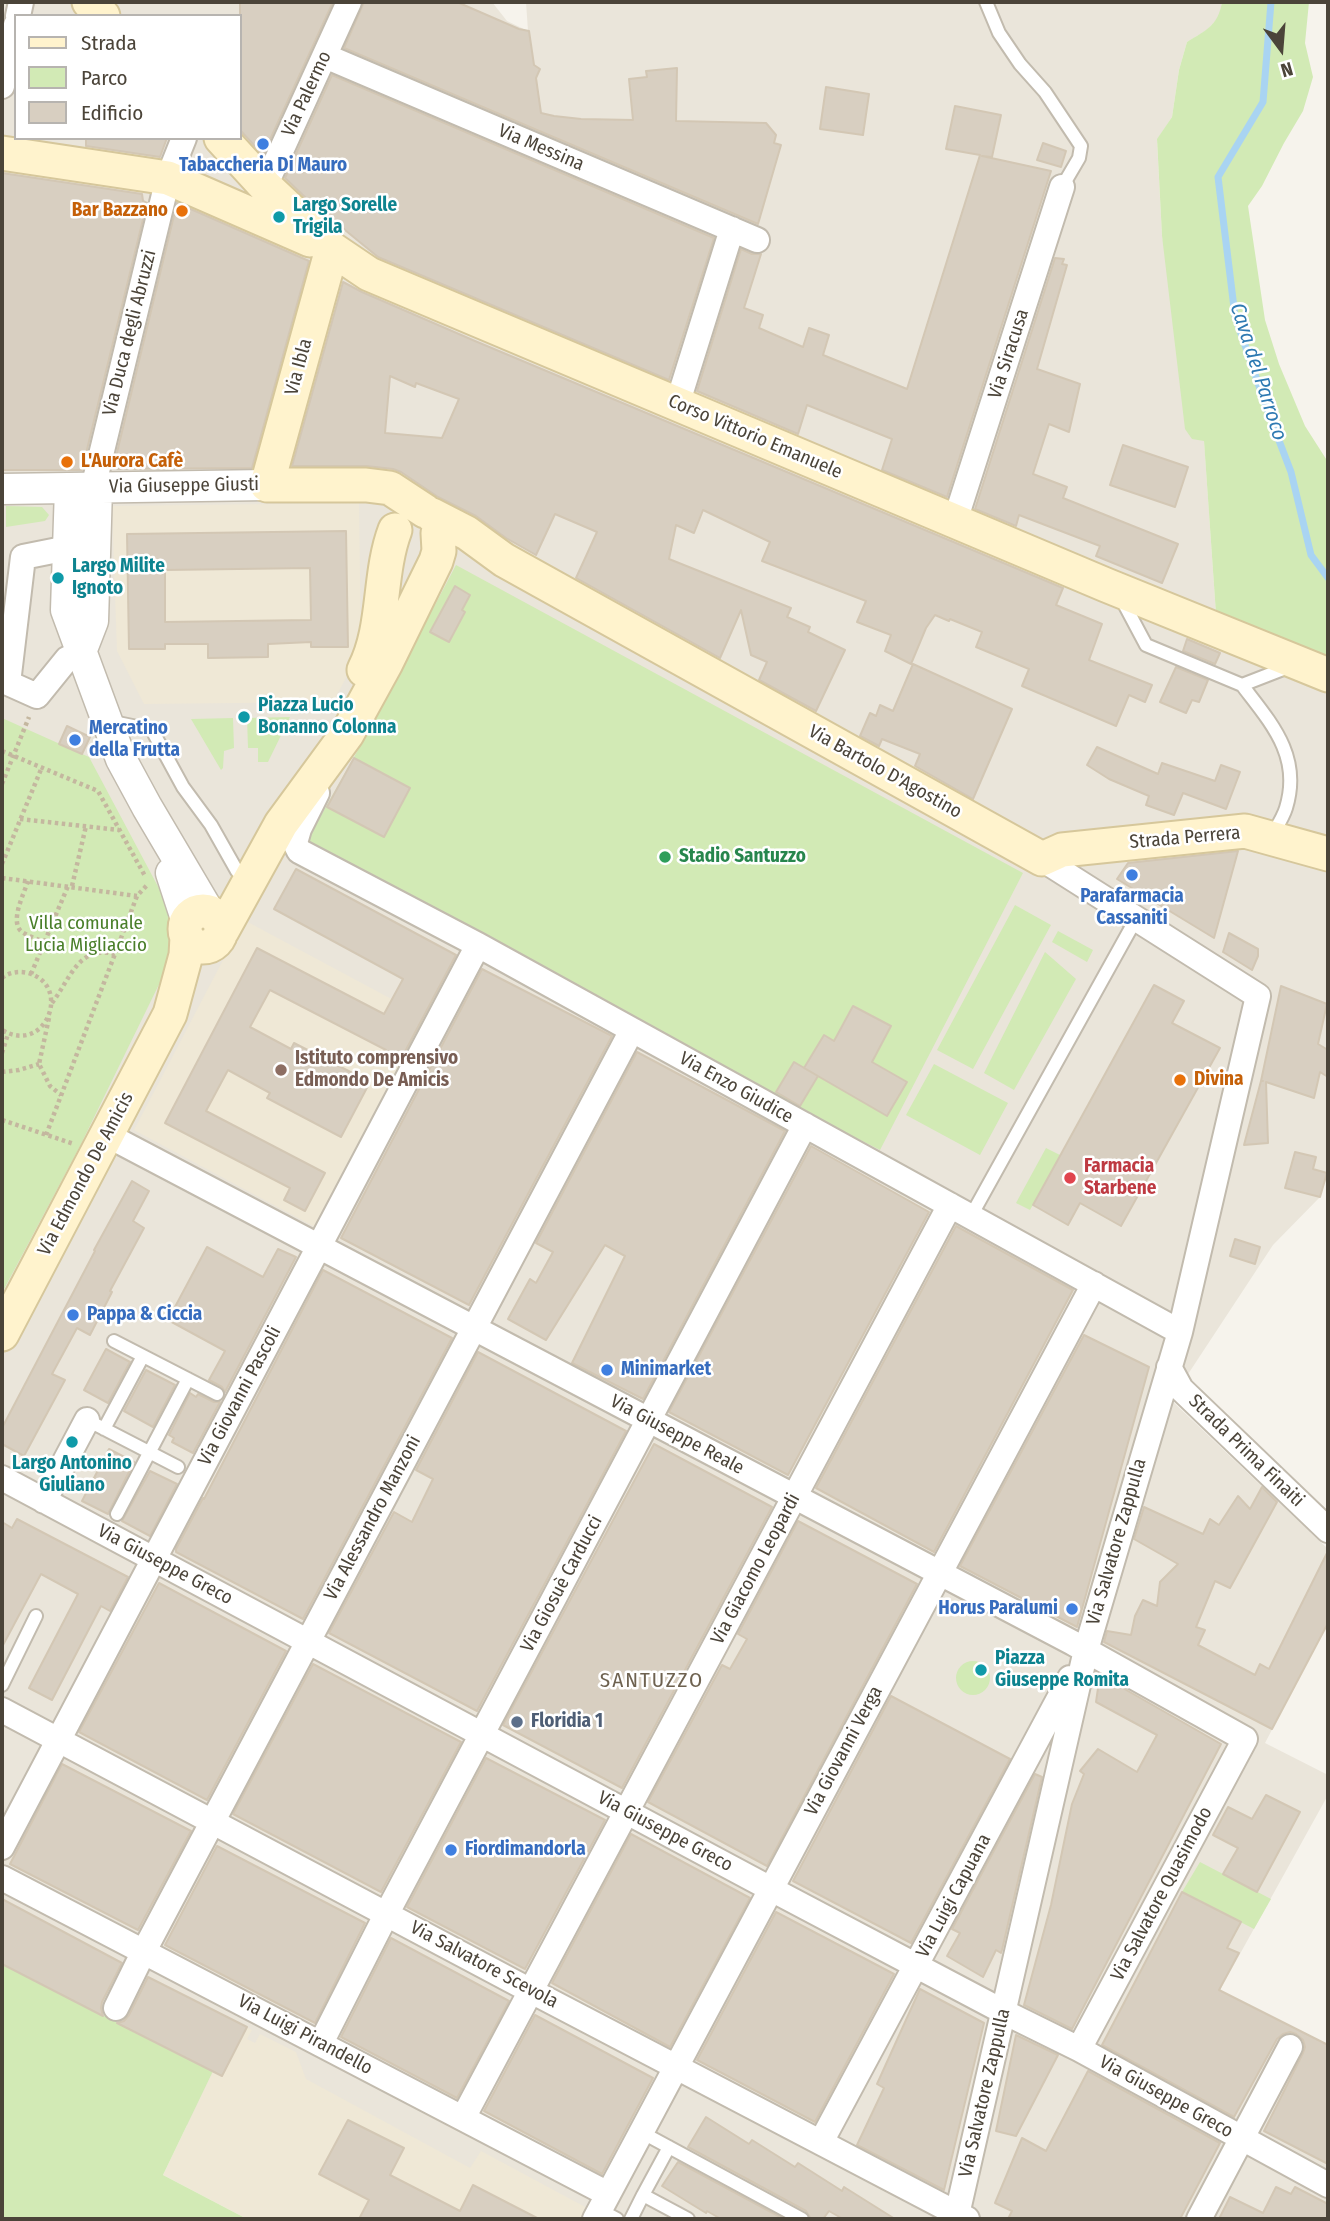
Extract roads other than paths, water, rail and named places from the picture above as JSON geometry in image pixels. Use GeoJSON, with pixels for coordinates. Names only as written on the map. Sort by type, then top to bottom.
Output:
{"type":"FeatureCollection","features":[{"type":"Feature","properties":{"kind":"main road","name":"Corso Vittorio Emanuele"},"geometry":{"type":"LineString","coordinates":[[223,140],[265,186],[332,249],[369,274],[955,522],[1313,669]]}},
{"type":"Feature","properties":{"kind":"main road"},"geometry":{"type":"LineString","coordinates":[[2,153],[168,178],[332,249]]}},
{"type":"Feature","properties":{"kind":"main road","name":"Via Ibla"},"geometry":{"type":"LineString","coordinates":[[267,485],[332,249]]}},
{"type":"Feature","properties":{"kind":"main road","name":"Via Giuseppe Giusti"},"geometry":{"type":"LineString","coordinates":[[267,485],[366,485],[390,488],[432,531]]}},
{"type":"Feature","properties":{"kind":"main road"},"geometry":{"type":"LineString","coordinates":[[366,485],[395,534]]}},
{"type":"Feature","properties":{"kind":"main road"},"geometry":{"type":"LineString","coordinates":[[417,509],[432,531],[436,561],[386,663],[347,734],[205,927],[275,810],[344,709],[373,652],[389,549],[402,515],[417,509]]}},
{"type":"Feature","properties":{"kind":"main road","name":"Via Bartolo D'Agostino"},"geometry":{"type":"LineString","coordinates":[[432,531],[467,533],[504,560],[1042,859]]}},
{"type":"Feature","properties":{"kind":"main road","name":"Strada Perrera"},"geometry":{"type":"LineString","coordinates":[[1042,859],[1062,850],[1245,831],[1328,853]]}},
{"type":"Feature","properties":{"kind":"main road","name":"Via Edmondo De Amicis"},"geometry":{"type":"LineString","coordinates":[[2,1334],[170,1014],[186,955],[205,927]]}},
{"type":"Feature","properties":{"kind":"street","name":"Via Palermo"},"geometry":{"type":"LineString","coordinates":[[265,186],[349,2]]}},
{"type":"Feature","properties":{"kind":"street"},"geometry":{"type":"LineString","coordinates":[[2,86],[14,34]]}},
{"type":"Feature","properties":{"kind":"street","name":"Via Messina"},"geometry":{"type":"LineString","coordinates":[[325,56],[757,240]]}},
{"type":"Feature","properties":{"kind":"street","name":"Via Duca degli Abruzzi"},"geometry":{"type":"LineString","coordinates":[[87,488],[168,178],[183,140]]}},
{"type":"Feature","properties":{"kind":"street","name":"Via Siracusa"},"geometry":{"type":"LineString","coordinates":[[955,522],[1062,187]]}},
{"type":"Feature","properties":{"kind":"street"},"geometry":{"type":"LineString","coordinates":[[677,405],[732,229]]}},
{"type":"Feature","properties":{"kind":"street","name":"Via Giuseppe Giusti"},"geometry":{"type":"LineString","coordinates":[[2,489],[267,485]]}},
{"type":"Feature","properties":{"kind":"street"},"geometry":{"type":"LineString","coordinates":[[87,488],[68,548],[66,610],[121,759],[205,927]]}},
{"type":"Feature","properties":{"kind":"street"},"geometry":{"type":"LineString","coordinates":[[68,548],[23,557],[8,683],[37,696],[67,659],[81,652],[93,621],[87,488]]}},
{"type":"Feature","properties":{"kind":"street","name":"Via Enzo Giudice"},"geometry":{"type":"LineString","coordinates":[[347,734],[299,829],[295,843],[299,852],[478,946],[1180,1332]]}},
{"type":"Feature","properties":{"kind":"street","name":"Via Bartolo D'Agostino"},"geometry":{"type":"LineString","coordinates":[[1042,859],[1258,996]]}},
{"type":"Feature","properties":{"kind":"street","name":"Via Giovanni Pascoli"},"geometry":{"type":"LineString","coordinates":[[2,1847],[478,946]]}},
{"type":"Feature","properties":{"kind":"street","name":"Via Salvatore Zappulla"},"geometry":{"type":"LineString","coordinates":[[960,2217],[1086,1650],[1180,1332],[1258,996]]}},
{"type":"Feature","properties":{"kind":"street","name":"Via Alessandro Manzoni"},"geometry":{"type":"LineString","coordinates":[[116,2008],[632,1030]]}},
{"type":"Feature","properties":{"kind":"street","name":"Via Giosuè Carducci"},"geometry":{"type":"LineString","coordinates":[[321,2043],[387,1913],[805,1125]]}},
{"type":"Feature","properties":{"kind":"street","name":"Via Giuseppe Reale"},"geometry":{"type":"LineString","coordinates":[[107,1135],[1086,1650],[1245,1740]]}},
{"type":"Feature","properties":{"kind":"street","name":"Via Giacomo Leopardi"},"geometry":{"type":"LineString","coordinates":[[463,2118],[794,1497],[960,1211]]}},
{"type":"Feature","properties":{"kind":"street","name":"Via Giovanni Verga"},"geometry":{"type":"LineString","coordinates":[[605,2211],[641,2132],[1094,1284]]}},
{"type":"Feature","properties":{"kind":"street","name":"Strada Prima Finaiti"},"geometry":{"type":"LineString","coordinates":[[1169,1367],[1181,1389],[1328,1530]]}},
{"type":"Feature","properties":{"kind":"street"},"geometry":{"type":"LineString","coordinates":[[44,1501],[96,1424]]}},
{"type":"Feature","properties":{"kind":"street","name":"Via Giuseppe Greco"},"geometry":{"type":"LineString","coordinates":[[2,1478],[771,1889],[1079,2049],[1328,2185]]}},
{"type":"Feature","properties":{"kind":"street","name":"Via Luigi Capuana"},"geometry":{"type":"LineString","coordinates":[[821,2142],[1086,1650]]}},
{"type":"Feature","properties":{"kind":"street","name":"Via Salvatore Scevola"},"geometry":{"type":"LineString","coordinates":[[2,1710],[960,2217]]}},
{"type":"Feature","properties":{"kind":"street","name":"Via Salvatore Quasimodo"},"geometry":{"type":"LineString","coordinates":[[1079,2049],[1245,1740]]}},
{"type":"Feature","properties":{"kind":"street","name":"Via Luigi Pirandello"},"geometry":{"type":"LineString","coordinates":[[2,1878],[463,2118],[605,2211]]}},
{"type":"Feature","properties":{"kind":"street"},"geometry":{"type":"LineString","coordinates":[[1199,2219],[1290,2047]]}},
{"type":"Feature","properties":{"kind":"lane"},"geometry":{"type":"LineString","coordinates":[[986,2],[999,33],[1020,64],[1045,92],[1081,146],[1079,158],[1062,187]]}},
{"type":"Feature","properties":{"kind":"lane"},"geometry":{"type":"LineString","coordinates":[[1116,589],[1146,645],[1242,685],[1278,732],[1287,751],[1290,781],[1286,809],[1271,837]]}},
{"type":"Feature","properties":{"kind":"lane"},"geometry":{"type":"LineString","coordinates":[[1242,685],[1313,669]]}},
{"type":"Feature","properties":{"kind":"lane"},"geometry":{"type":"LineString","coordinates":[[106,720],[152,730],[183,787],[211,825],[237,871]]}},
{"type":"Feature","properties":{"kind":"lane"},"geometry":{"type":"LineString","coordinates":[[960,1211],[1136,919]]}},
{"type":"Feature","properties":{"kind":"lane"},"geometry":{"type":"LineString","coordinates":[[114,1341],[217,1394]]}},
{"type":"Feature","properties":{"kind":"lane"},"geometry":{"type":"LineString","coordinates":[[143,1356],[96,1424],[178,1467]]}},
{"type":"Feature","properties":{"kind":"lane"},"geometry":{"type":"LineString","coordinates":[[117,1514],[188,1379]]}},
{"type":"Feature","properties":{"kind":"lane"},"geometry":{"type":"LineString","coordinates":[[2,1685],[36,1616]]}},
{"type":"Feature","properties":{"kind":"lane"},"geometry":{"type":"LineString","coordinates":[[641,2132],[802,2219]]}},
{"type":"Feature","properties":{"kind":"lane"},"geometry":{"type":"LineString","coordinates":[[631,2219],[669,2147]]}},
{"type":"Feature","properties":{"kind":"lane"},"geometry":{"type":"LineString","coordinates":[[643,2195],[688,2219]]}},
{"type":"Feature","properties":{"kind":"waterway","name":"Cava del Parroco"},"geometry":{"type":"LineString","coordinates":[[1271,2],[1263,102],[1218,177],[1235,316],[1291,472],[1311,555],[1328,578]]}},
{"type":"Feature","properties":{"kind":"place","name":"Tabaccheria Di Mauro"},"geometry":{"type":"Point","coordinates":[263,144]}},
{"type":"Feature","properties":{"kind":"place","name":"Bar Bazzano"},"geometry":{"type":"Point","coordinates":[182,211]}},
{"type":"Feature","properties":{"kind":"place","name":"Largo Sorelle Trigila"},"geometry":{"type":"Point","coordinates":[279,217]}},
{"type":"Feature","properties":{"kind":"place","name":"L'Aurora Cafè"},"geometry":{"type":"Point","coordinates":[67,462]}},
{"type":"Feature","properties":{"kind":"place","name":"Largo Milite Ignoto"},"geometry":{"type":"Point","coordinates":[58,578]}},
{"type":"Feature","properties":{"kind":"place","name":"Piazza Lucio Bonanno Colonna"},"geometry":{"type":"Point","coordinates":[244,717]}},
{"type":"Feature","properties":{"kind":"place","name":"Mercatino della Frutta"},"geometry":{"type":"Point","coordinates":[75,740]}},
{"type":"Feature","properties":{"kind":"place","name":"Stadio Santuzzo"},"geometry":{"type":"Point","coordinates":[665,857]}},
{"type":"Feature","properties":{"kind":"place","name":"Parafarmacia Cassaniti"},"geometry":{"type":"Point","coordinates":[1132,875]}},
{"type":"Feature","properties":{"kind":"place","name":"Istituto comprensivo Edmondo De Amicis"},"geometry":{"type":"Point","coordinates":[281,1070]}},
{"type":"Feature","properties":{"kind":"place","name":"Divina"},"geometry":{"type":"Point","coordinates":[1180,1080]}},
{"type":"Feature","properties":{"kind":"place","name":"Farmacia Starbene"},"geometry":{"type":"Point","coordinates":[1070,1178]}},
{"type":"Feature","properties":{"kind":"place","name":"Pappa & Ciccia"},"geometry":{"type":"Point","coordinates":[73,1315]}},
{"type":"Feature","properties":{"kind":"place","name":"Minimarket"},"geometry":{"type":"Point","coordinates":[607,1370]}},
{"type":"Feature","properties":{"kind":"place","name":"Largo Antonino Giuliano"},"geometry":{"type":"Point","coordinates":[72,1442]}},
{"type":"Feature","properties":{"kind":"place","name":"Horus Paralumi"},"geometry":{"type":"Point","coordinates":[1072,1609]}},
{"type":"Feature","properties":{"kind":"place","name":"Piazza Giuseppe Romita"},"geometry":{"type":"Point","coordinates":[981,1670]}},
{"type":"Feature","properties":{"kind":"place","name":"Floridia 1"},"geometry":{"type":"Point","coordinates":[517,1722]}},
{"type":"Feature","properties":{"kind":"place","name":"Fiordimandorla"},"geometry":{"type":"Point","coordinates":[451,1850]}},
{"type":"Feature","properties":{"kind":"district","name":"SANTUZZO"},"geometry":{"type":"Point","coordinates":[652,1681]}},
{"type":"Feature","properties":{"kind":"park label","name":"Villa comunale Lucia Migliaccio"},"geometry":{"type":"Point","coordinates":[86,935]}}]}
